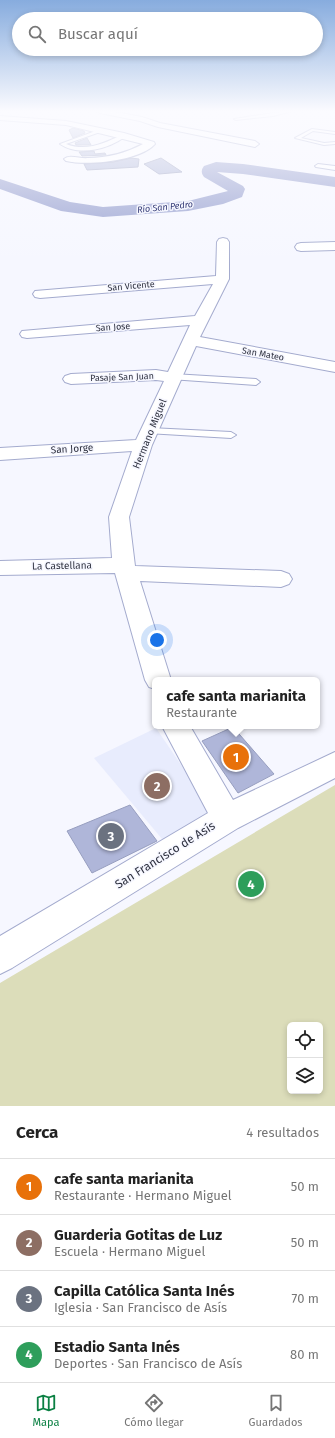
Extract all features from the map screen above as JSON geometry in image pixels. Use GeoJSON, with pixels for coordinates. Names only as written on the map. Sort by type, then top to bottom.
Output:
{"type":"FeatureCollection","features":[{"type":"Feature","properties":{"kind":"street","name":"Hermano Miguel"},"geometry":{"type":"LineString","coordinates":[[157,677],[125,569],[119,517],[147,438],[173,377],[200,320],[222,279],[223,242]]}},
{"type":"Feature","properties":{"kind":"street"},"geometry":{"type":"LineString","coordinates":[[301,247],[335,246]]}},
{"type":"Feature","properties":{"kind":"street","name":"San Vicente"},"geometry":{"type":"LineString","coordinates":[[40,294],[222,279]]}},
{"type":"Feature","properties":{"kind":"street","name":"San Jose"},"geometry":{"type":"LineString","coordinates":[[28,334],[200,320]]}},
{"type":"Feature","properties":{"kind":"street","name":"San Mateo"},"geometry":{"type":"LineString","coordinates":[[190,340],[335,367]]}},
{"type":"Feature","properties":{"kind":"street","name":"Pasaje San Juan"},"geometry":{"type":"LineString","coordinates":[[71,379],[156,375],[173,377]]}},
{"type":"Feature","properties":{"kind":"street","name":"San Jorge"},"geometry":{"type":"LineString","coordinates":[[0,454],[147,438]]}},
{"type":"Feature","properties":{"kind":"street","name":"La Castellana"},"geometry":{"type":"LineString","coordinates":[[0,568],[125,569],[282,579]]}},
{"type":"Feature","properties":{"kind":"street"},"geometry":{"type":"LineString","coordinates":[[178,729],[227,818]]}},
{"type":"Feature","properties":{"kind":"street","name":"San Francisco de Asís"},"geometry":{"type":"LineString","coordinates":[[0,956],[227,818],[335,764]]}},
{"type":"Feature","properties":{"kind":"lane"},"geometry":{"type":"LineString","coordinates":[[318,166],[335,168]]}},
{"type":"Feature","properties":{"kind":"lane"},"geometry":{"type":"LineString","coordinates":[[173,377],[256,382]]}},
{"type":"Feature","properties":{"kind":"lane"},"geometry":{"type":"LineString","coordinates":[[147,438],[231,435]]}},
{"type":"Feature","properties":{"kind":"shaded area"},"geometry":{"type":"Polygon","coordinates":[[[157,729],[215,815],[163,840],[94,758],[157,729]]]}},
{"type":"Feature","properties":{"kind":"green space"},"geometry":{"type":"Polygon","coordinates":[[[335,785],[335,1106],[0,1106],[0,983],[335,785]]]}},
{"type":"Feature","properties":{"kind":"building"},"geometry":{"type":"Polygon","coordinates":[[[139,163],[138,167],[87,170],[84,164],[139,163]]]}},
{"type":"Feature","properties":{"kind":"building"},"geometry":{"type":"Polygon","coordinates":[[[168,163],[182,172],[159,174],[144,164],[168,163]]]}},
{"type":"Feature","properties":{"kind":"building"},"geometry":{"type":"Polygon","coordinates":[[[229,729],[235,729],[274,774],[238,793],[202,741],[229,729]]]}},
{"type":"Feature","properties":{"kind":"building"},"geometry":{"type":"Polygon","coordinates":[[[130,805],[157,841],[92,873],[67,831],[130,805]]]}},
{"type":"Feature","properties":{"kind":"waterway","name":"Río San Pedro"},"geometry":{"type":"LineString","coordinates":[[0,184],[67,207],[103,212],[188,206],[217,200],[236,194],[237,189],[209,174],[209,169],[216,167],[243,169],[335,182]]}},
{"type":"Feature","properties":{"kind":"place","name":"cafe santa marianita"},"geometry":{"type":"Point","coordinates":[236,757]}},
{"type":"Feature","properties":{"kind":"place","name":"Guarderia Gotitas de Luz"},"geometry":{"type":"Point","coordinates":[157,786]}},
{"type":"Feature","properties":{"kind":"place","name":"Capilla Católica Santa Inés"},"geometry":{"type":"Point","coordinates":[111,836]}},
{"type":"Feature","properties":{"kind":"place","name":"Estadio Santa Inés"},"geometry":{"type":"Point","coordinates":[251,884]}}]}
